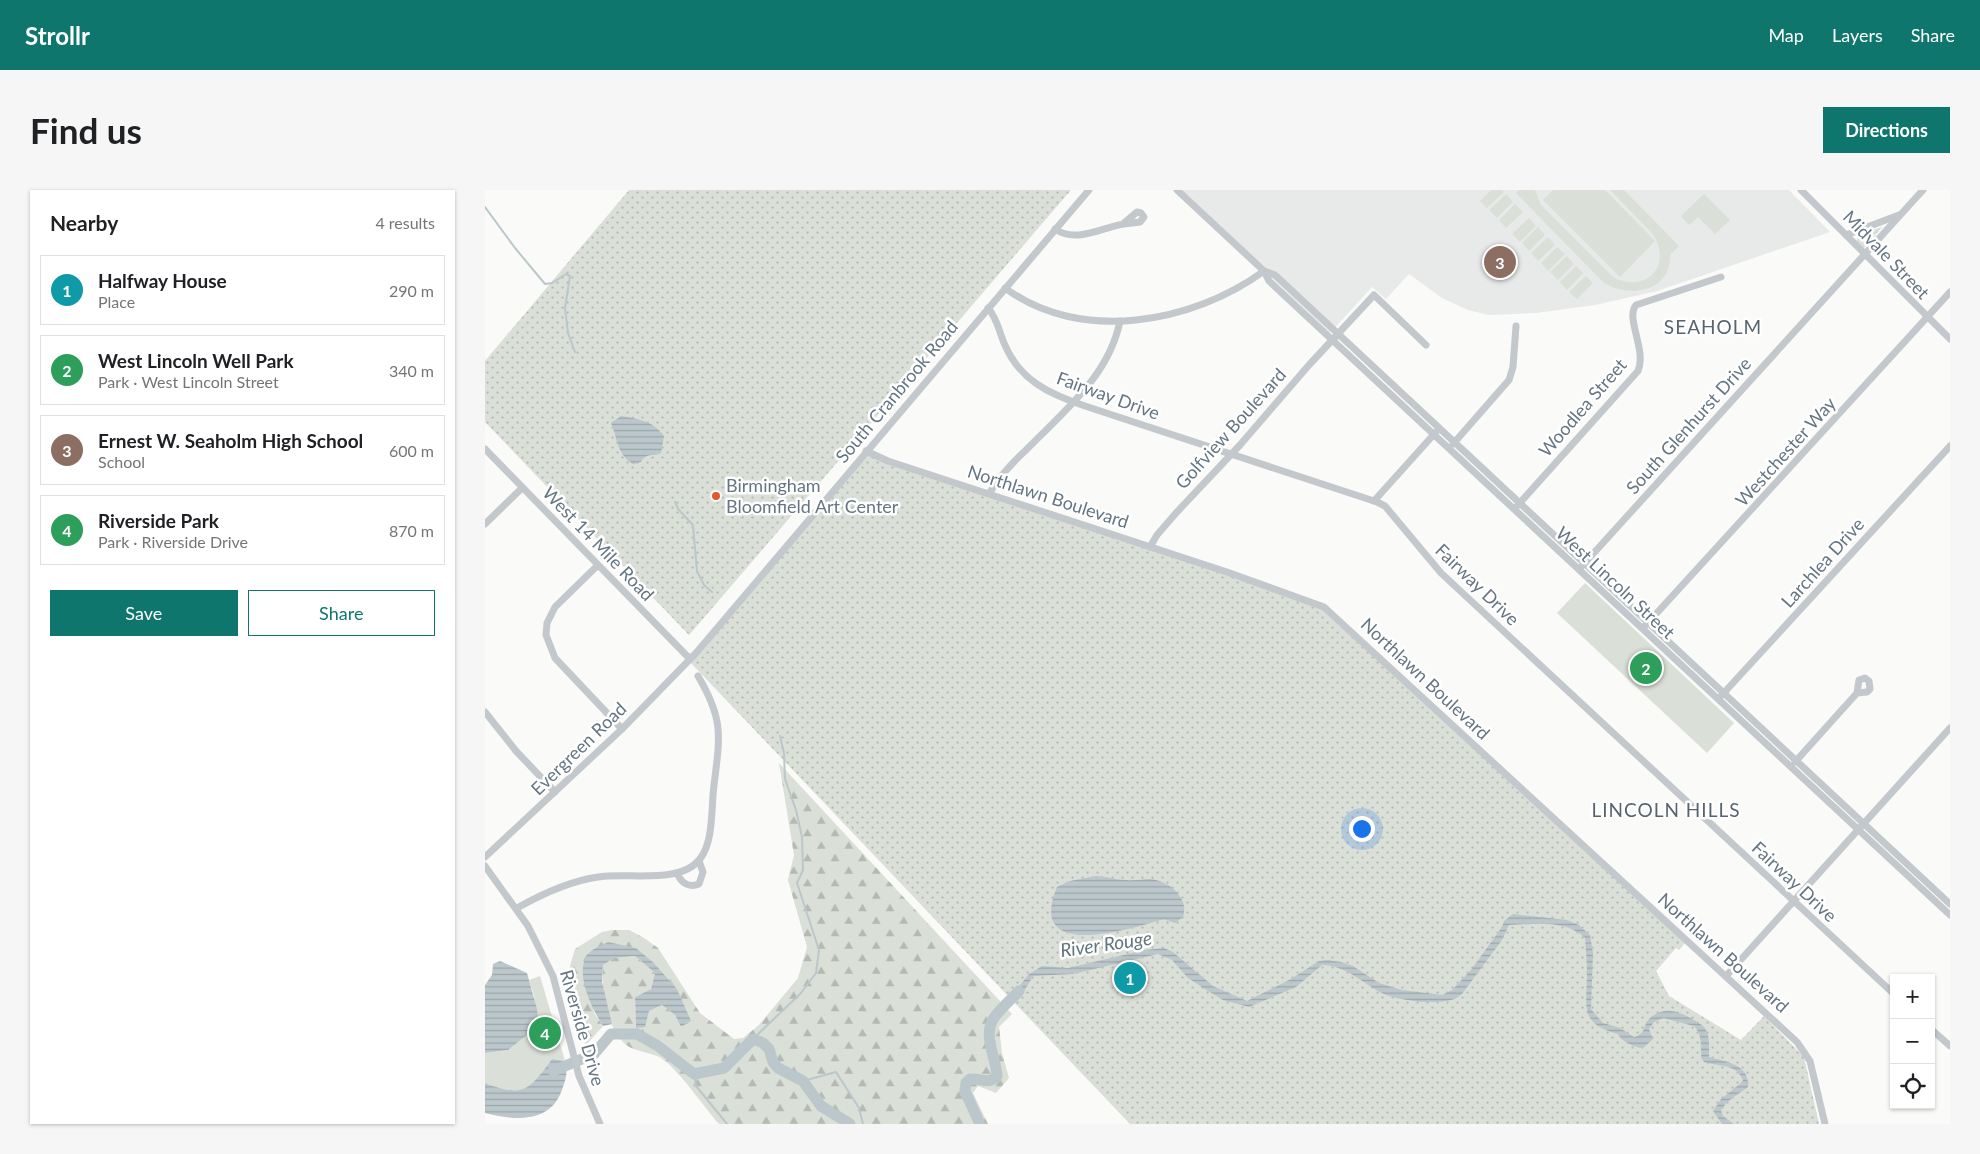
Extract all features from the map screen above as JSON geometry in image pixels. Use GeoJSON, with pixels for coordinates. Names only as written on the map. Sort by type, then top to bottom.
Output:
{"type":"FeatureCollection","features":[{"type":"Feature","properties":{"kind":"street","name":"South Cranbrook Road"},"geometry":{"type":"LineString","coordinates":[[690,660],[1089,190]]}},
{"type":"Feature","properties":{"kind":"street","name":"West Lincoln Street"},"geometry":{"type":"LineString","coordinates":[[1177,190],[1264,271],[1269,281],[1433,435],[1950,915]]}},
{"type":"Feature","properties":{"kind":"street","name":"Midvale Street"},"geometry":{"type":"LineString","coordinates":[[1801,190],[1950,339]]}},
{"type":"Feature","properties":{"kind":"street","name":"South Glenhurst Drive"},"geometry":{"type":"LineString","coordinates":[[1578,570],[1923,190]]}},
{"type":"Feature","properties":{"kind":"street"},"geometry":{"type":"LineString","coordinates":[[1846,235],[1899,215]]}},
{"type":"Feature","properties":{"kind":"street"},"geometry":{"type":"LineString","coordinates":[[1055,229],[1065,235],[1093,233],[1123,224]]}},
{"type":"Feature","properties":{"kind":"street"},"geometry":{"type":"LineString","coordinates":[[1005,288],[1026,302],[1057,312],[1094,319],[1120,321],[1152,318],[1190,309],[1225,294],[1264,271]]}},
{"type":"Feature","properties":{"kind":"street","name":"West Lincoln Street"},"geometry":{"type":"LineString","coordinates":[[1264,271],[1275,275],[1950,904]]}},
{"type":"Feature","properties":{"kind":"street","name":"Woodlea Street"},"geometry":{"type":"LineString","coordinates":[[1513,509],[1638,371],[1641,356],[1632,314],[1633,308],[1639,303],[1721,277]]}},
{"type":"Feature","properties":{"kind":"street","name":"Westchester Way"},"geometry":{"type":"LineString","coordinates":[[1642,629],[1950,292]]}},
{"type":"Feature","properties":{"kind":"street","name":"Golfview Boulevard"},"geometry":{"type":"LineString","coordinates":[[1150,547],[1161,530],[1232,454],[1297,377],[1375,295],[1426,345]]}},
{"type":"Feature","properties":{"kind":"street","name":"Fairway Drive"},"geometry":{"type":"LineString","coordinates":[[988,308],[995,318],[1007,350],[1019,369],[1040,387],[1073,402],[1374,501],[1388,510],[1441,573],[1890,990]]}},
{"type":"Feature","properties":{"kind":"street"},"geometry":{"type":"LineString","coordinates":[[989,494],[1004,472],[1073,402],[1102,369],[1111,350],[1120,321]]}},
{"type":"Feature","properties":{"kind":"street"},"geometry":{"type":"LineString","coordinates":[[1449,449],[1509,380],[1513,367],[1516,326]]}},
{"type":"Feature","properties":{"kind":"street"},"geometry":{"type":"LineString","coordinates":[[1374,501],[1439,428]]}},
{"type":"Feature","properties":{"kind":"street","name":"Larchlea Drive"},"geometry":{"type":"LineString","coordinates":[[1718,700],[1950,446]]}},
{"type":"Feature","properties":{"kind":"street","name":"West 14 Mile Road"},"geometry":{"type":"LineString","coordinates":[[485,449],[690,660]]}},
{"type":"Feature","properties":{"kind":"street","name":"Northlawn Boulevard"},"geometry":{"type":"LineString","coordinates":[[866,451],[888,461],[1289,594],[1318,604],[1330,611],[1727,975],[1806,1053],[1812,1069],[1825,1124]]}},
{"type":"Feature","properties":{"kind":"street"},"geometry":{"type":"LineString","coordinates":[[485,524],[523,488]]}},
{"type":"Feature","properties":{"kind":"street"},"geometry":{"type":"LineString","coordinates":[[597,566],[555,606],[547,623],[546,635],[555,658],[622,729]]}},
{"type":"Feature","properties":{"kind":"street","name":"Evergreen Road"},"geometry":{"type":"LineString","coordinates":[[485,857],[622,729],[690,660]]}},
{"type":"Feature","properties":{"kind":"street"},"geometry":{"type":"LineString","coordinates":[[517,908],[547,893],[591,878],[620,874],[677,874],[689,869],[699,861],[704,852],[709,829],[719,739],[715,707],[698,676]]}},
{"type":"Feature","properties":{"kind":"street"},"geometry":{"type":"LineString","coordinates":[[1790,767],[1857,693]]}},
{"type":"Feature","properties":{"kind":"street"},"geometry":{"type":"LineString","coordinates":[[485,712],[516,751],[555,792]]}},
{"type":"Feature","properties":{"kind":"street"},"geometry":{"type":"LineString","coordinates":[[1727,975],[1950,728]]}},
{"type":"Feature","properties":{"kind":"street"},"geometry":{"type":"LineString","coordinates":[[677,874],[688,885],[699,884],[703,872],[699,861]]}},
{"type":"Feature","properties":{"kind":"street","name":"Riverside Drive"},"geometry":{"type":"LineString","coordinates":[[485,866],[517,908],[534,936],[553,976],[579,1076],[600,1124]]}},
{"type":"Feature","properties":{"kind":"street"},"geometry":{"type":"LineString","coordinates":[[1935,1033],[1950,1046]]}},
{"type":"Feature","properties":{"kind":"shaded area"},"geometry":{"type":"Polygon","coordinates":[[[1178,190],[1789,190],[1830,232],[1657,291],[1595,305],[1536,313],[1489,315],[1468,310],[1442,298],[1409,274],[1386,299],[1372,287],[1330,333],[1178,190]]]}},
{"type":"Feature","properties":{"kind":"shaded area"},"geometry":{"type":"Polygon","coordinates":[[[621,416],[645,422],[660,431],[664,436],[661,453],[648,456],[641,462],[633,464],[628,460],[621,451],[611,423],[621,416]]]}},
{"type":"Feature","properties":{"kind":"shaded area"},"geometry":{"type":"Polygon","coordinates":[[[1096,876],[1129,880],[1150,879],[1164,883],[1176,891],[1180,897],[1183,903],[1183,917],[1175,923],[1163,920],[1105,933],[1084,935],[1067,933],[1055,925],[1051,910],[1057,887],[1070,881],[1096,876]]]}},
{"type":"Feature","properties":{"kind":"shaded area","name":"River Rouge"},"geometry":{"type":"Polygon","coordinates":[[[1513,914],[1567,920],[1579,925],[1590,935],[1593,953],[1591,1009],[1603,1023],[1620,1028],[1634,1037],[1641,1034],[1650,1018],[1661,1012],[1672,1011],[1683,1014],[1704,1027],[1708,1036],[1709,1057],[1736,1065],[1745,1073],[1748,1079],[1748,1087],[1727,1102],[1721,1110],[1723,1116],[1734,1124],[1722,1124],[1713,1111],[1721,1099],[1743,1080],[1732,1068],[1704,1062],[1701,1054],[1700,1036],[1694,1026],[1663,1018],[1654,1022],[1649,1029],[1653,1039],[1643,1048],[1629,1044],[1618,1034],[1597,1026],[1588,1014],[1587,1007],[1585,938],[1569,928],[1559,925],[1509,925],[1502,940],[1462,994],[1447,1001],[1425,1002],[1391,997],[1339,968],[1322,965],[1296,987],[1249,1007],[1223,1000],[1188,978],[1172,960],[1158,954],[1073,974],[1033,976],[1023,993],[1010,1004],[1007,1001],[1029,974],[1042,966],[1068,968],[1145,950],[1164,948],[1173,952],[1213,986],[1247,1001],[1291,979],[1319,961],[1327,960],[1353,966],[1379,983],[1402,990],[1442,995],[1452,990],[1471,970],[1502,927],[1504,921],[1513,914]]]}},
{"type":"Feature","properties":{"kind":"shaded area"},"geometry":{"type":"Polygon","coordinates":[[[608,942],[636,948],[654,963],[677,989],[691,1021],[681,1027],[675,1015],[662,1005],[649,1011],[645,1027],[636,1028],[635,997],[651,989],[655,973],[635,956],[614,958],[603,965],[602,982],[612,1024],[603,1026],[589,1000],[583,979],[583,969],[585,960],[590,952],[608,942]]]}},
{"type":"Feature","properties":{"kind":"shaded area"},"geometry":{"type":"Polygon","coordinates":[[[500,961],[527,973],[537,1009],[539,1030],[527,1035],[508,1050],[485,1053],[485,985],[492,975],[493,964],[500,961]]]}},
{"type":"Feature","properties":{"kind":"shaded area"},"geometry":{"type":"Polygon","coordinates":[[[552,1059],[565,1061],[566,1072],[562,1090],[549,1109],[530,1117],[519,1118],[485,1113],[485,1083],[509,1090],[525,1088],[537,1078],[552,1059]]]}},
{"type":"Feature","properties":{"kind":"green space"},"geometry":{"type":"Polygon","coordinates":[[[629,190],[1071,190],[689,635],[485,422],[485,361],[629,190]]]}},
{"type":"Feature","properties":{"kind":"green space"},"geometry":{"type":"Polygon","coordinates":[[[1491,190],[1501,190],[1504,192],[1487,208],[1480,201],[1491,190]]]}},
{"type":"Feature","properties":{"kind":"green space"},"geometry":{"type":"Polygon","coordinates":[[[1519,190],[1535,190],[1541,205],[1613,277],[1625,282],[1637,282],[1646,279],[1654,273],[1660,255],[1658,245],[1652,233],[1610,190],[1624,190],[1679,246],[1672,253],[1670,252],[1669,265],[1665,276],[1658,283],[1638,291],[1615,288],[1604,283],[1516,193],[1519,190]]]}},
{"type":"Feature","properties":{"kind":"green space"},"geometry":{"type":"Polygon","coordinates":[[[1553,190],[1605,190],[1655,241],[1620,277],[1543,200],[1553,190]]]}},
{"type":"Feature","properties":{"kind":"green space"},"geometry":{"type":"Polygon","coordinates":[[[1506,194],[1513,202],[1497,218],[1489,210],[1506,194]]]}},
{"type":"Feature","properties":{"kind":"green space"},"geometry":{"type":"Polygon","coordinates":[[[1704,194],[1730,220],[1715,234],[1698,217],[1689,225],[1681,216],[1704,194]]]}},
{"type":"Feature","properties":{"kind":"green space"},"geometry":{"type":"Polygon","coordinates":[[[1515,204],[1523,212],[1506,228],[1499,220],[1515,204]]]}},
{"type":"Feature","properties":{"kind":"green space"},"geometry":{"type":"Polygon","coordinates":[[[1529,218],[1536,226],[1520,242],[1512,234],[1529,218]]]}},
{"type":"Feature","properties":{"kind":"green space"},"geometry":{"type":"Polygon","coordinates":[[[1538,227],[1545,235],[1529,251],[1522,243],[1538,227]]]}},
{"type":"Feature","properties":{"kind":"green space"},"geometry":{"type":"Polygon","coordinates":[[[1882,227],[1864,248],[1857,241],[1857,235],[1882,227]]]}},
{"type":"Feature","properties":{"kind":"green space"},"geometry":{"type":"Polygon","coordinates":[[[1548,237],[1555,245],[1538,261],[1531,253],[1548,237]]]}},
{"type":"Feature","properties":{"kind":"green space"},"geometry":{"type":"Polygon","coordinates":[[[1557,247],[1565,254],[1548,271],[1541,263],[1557,247]]]}},
{"type":"Feature","properties":{"kind":"green space"},"geometry":{"type":"Polygon","coordinates":[[[1567,256],[1574,264],[1558,280],[1550,272],[1567,256]]]}},
{"type":"Feature","properties":{"kind":"green space"},"geometry":{"type":"Polygon","coordinates":[[[1576,266],[1583,273],[1567,290],[1560,282],[1576,266]]]}},
{"type":"Feature","properties":{"kind":"green space"},"geometry":{"type":"Polygon","coordinates":[[[1586,276],[1593,283],[1577,299],[1569,292],[1586,276]]]}},
{"type":"Feature","properties":{"kind":"green space"},"geometry":{"type":"Polygon","coordinates":[[[869,453],[1323,604],[1685,943],[1679,950],[1676,948],[1656,971],[1669,996],[1741,1040],[1764,1016],[1804,1057],[1819,1124],[1130,1124],[690,662],[869,453]]]}},
{"type":"Feature","properties":{"kind":"green space"},"geometry":{"type":"Polygon","coordinates":[[[1585,583],[1734,723],[1707,753],[1557,613],[1585,583]]]}},
{"type":"Feature","properties":{"kind":"green space"},"geometry":{"type":"Polygon","coordinates":[[[779,763],[1012,1014],[999,1027],[1002,1053],[1009,1078],[996,1093],[978,1086],[973,1093],[988,1124],[719,1124],[668,1064],[657,1056],[629,1047],[613,1028],[604,996],[603,965],[614,958],[635,956],[655,973],[651,989],[635,997],[636,1028],[649,1011],[662,1005],[675,1015],[681,1027],[690,1021],[677,989],[654,963],[635,948],[608,943],[590,952],[594,1013],[603,1026],[586,1045],[570,966],[575,949],[602,932],[629,930],[658,948],[700,1013],[734,1039],[743,1038],[759,1025],[798,978],[807,947],[788,880],[794,855],[779,763]]]}},
{"type":"Feature","properties":{"kind":"green space"},"geometry":{"type":"Polygon","coordinates":[[[540,976],[565,1061],[552,1059],[537,1078],[525,1088],[509,1090],[485,1083],[485,1053],[508,1050],[527,1035],[539,1030],[534,995],[529,980],[540,976]]]}},
{"type":"Feature","properties":{"kind":"waterway"},"geometry":{"type":"LineString","coordinates":[[485,207],[515,248],[545,284],[552,283],[566,274],[570,276],[565,308],[568,333],[575,352]]}},
{"type":"Feature","properties":{"kind":"waterway"},"geometry":{"type":"LineString","coordinates":[[675,502],[678,509],[693,525],[697,571],[704,585],[712,592]]}},
{"type":"Feature","properties":{"kind":"waterway"},"geometry":{"type":"LineString","coordinates":[[753,1039],[801,993],[816,973],[819,950],[797,883],[803,870],[802,837],[796,810],[785,779],[784,753],[780,736]]}},
{"type":"Feature","properties":{"kind":"waterway","name":"River Rouge"},"geometry":{"type":"LineString","coordinates":[[980,1124],[965,1091],[966,1083],[970,1079],[988,1081],[997,1076],[990,1041],[990,1028],[992,1021],[998,1013],[1019,991]]}},
{"type":"Feature","properties":{"kind":"waterway","name":"River Rouge"},"geometry":{"type":"LineString","coordinates":[[553,1071],[594,1054],[611,1034],[637,1034],[658,1046],[694,1074],[724,1068],[753,1039],[763,1043],[769,1049],[773,1062],[778,1068],[803,1081],[821,1106],[850,1124]]}},
{"type":"Feature","properties":{"kind":"waterway"},"geometry":{"type":"LineString","coordinates":[[803,1081],[836,1072],[859,1108],[863,1124]]}},
{"type":"Feature","properties":{"kind":"waterway"},"geometry":{"type":"LineString","coordinates":[[694,1074],[696,1086],[727,1124]]}},
{"type":"Feature","properties":{"kind":"place","name":"Ernest W. Seaholm High School"},"geometry":{"type":"Point","coordinates":[1500,262]}},
{"type":"Feature","properties":{"kind":"place","name":"Birmingham Bloomfield Art Center"},"geometry":{"type":"Point","coordinates":[716,496]}},
{"type":"Feature","properties":{"kind":"place","name":"West Lincoln Well Park"},"geometry":{"type":"Point","coordinates":[1646,668]}},
{"type":"Feature","properties":{"kind":"place","name":"Halfway House"},"geometry":{"type":"Point","coordinates":[1130,978]}},
{"type":"Feature","properties":{"kind":"place","name":"Riverside Park"},"geometry":{"type":"Point","coordinates":[545,1033]}},
{"type":"Feature","properties":{"kind":"district","name":"SEAHOLM"},"geometry":{"type":"Point","coordinates":[1713,327]}},
{"type":"Feature","properties":{"kind":"district","name":"LINCOLN HILLS"},"geometry":{"type":"Point","coordinates":[1666,810]}}]}
